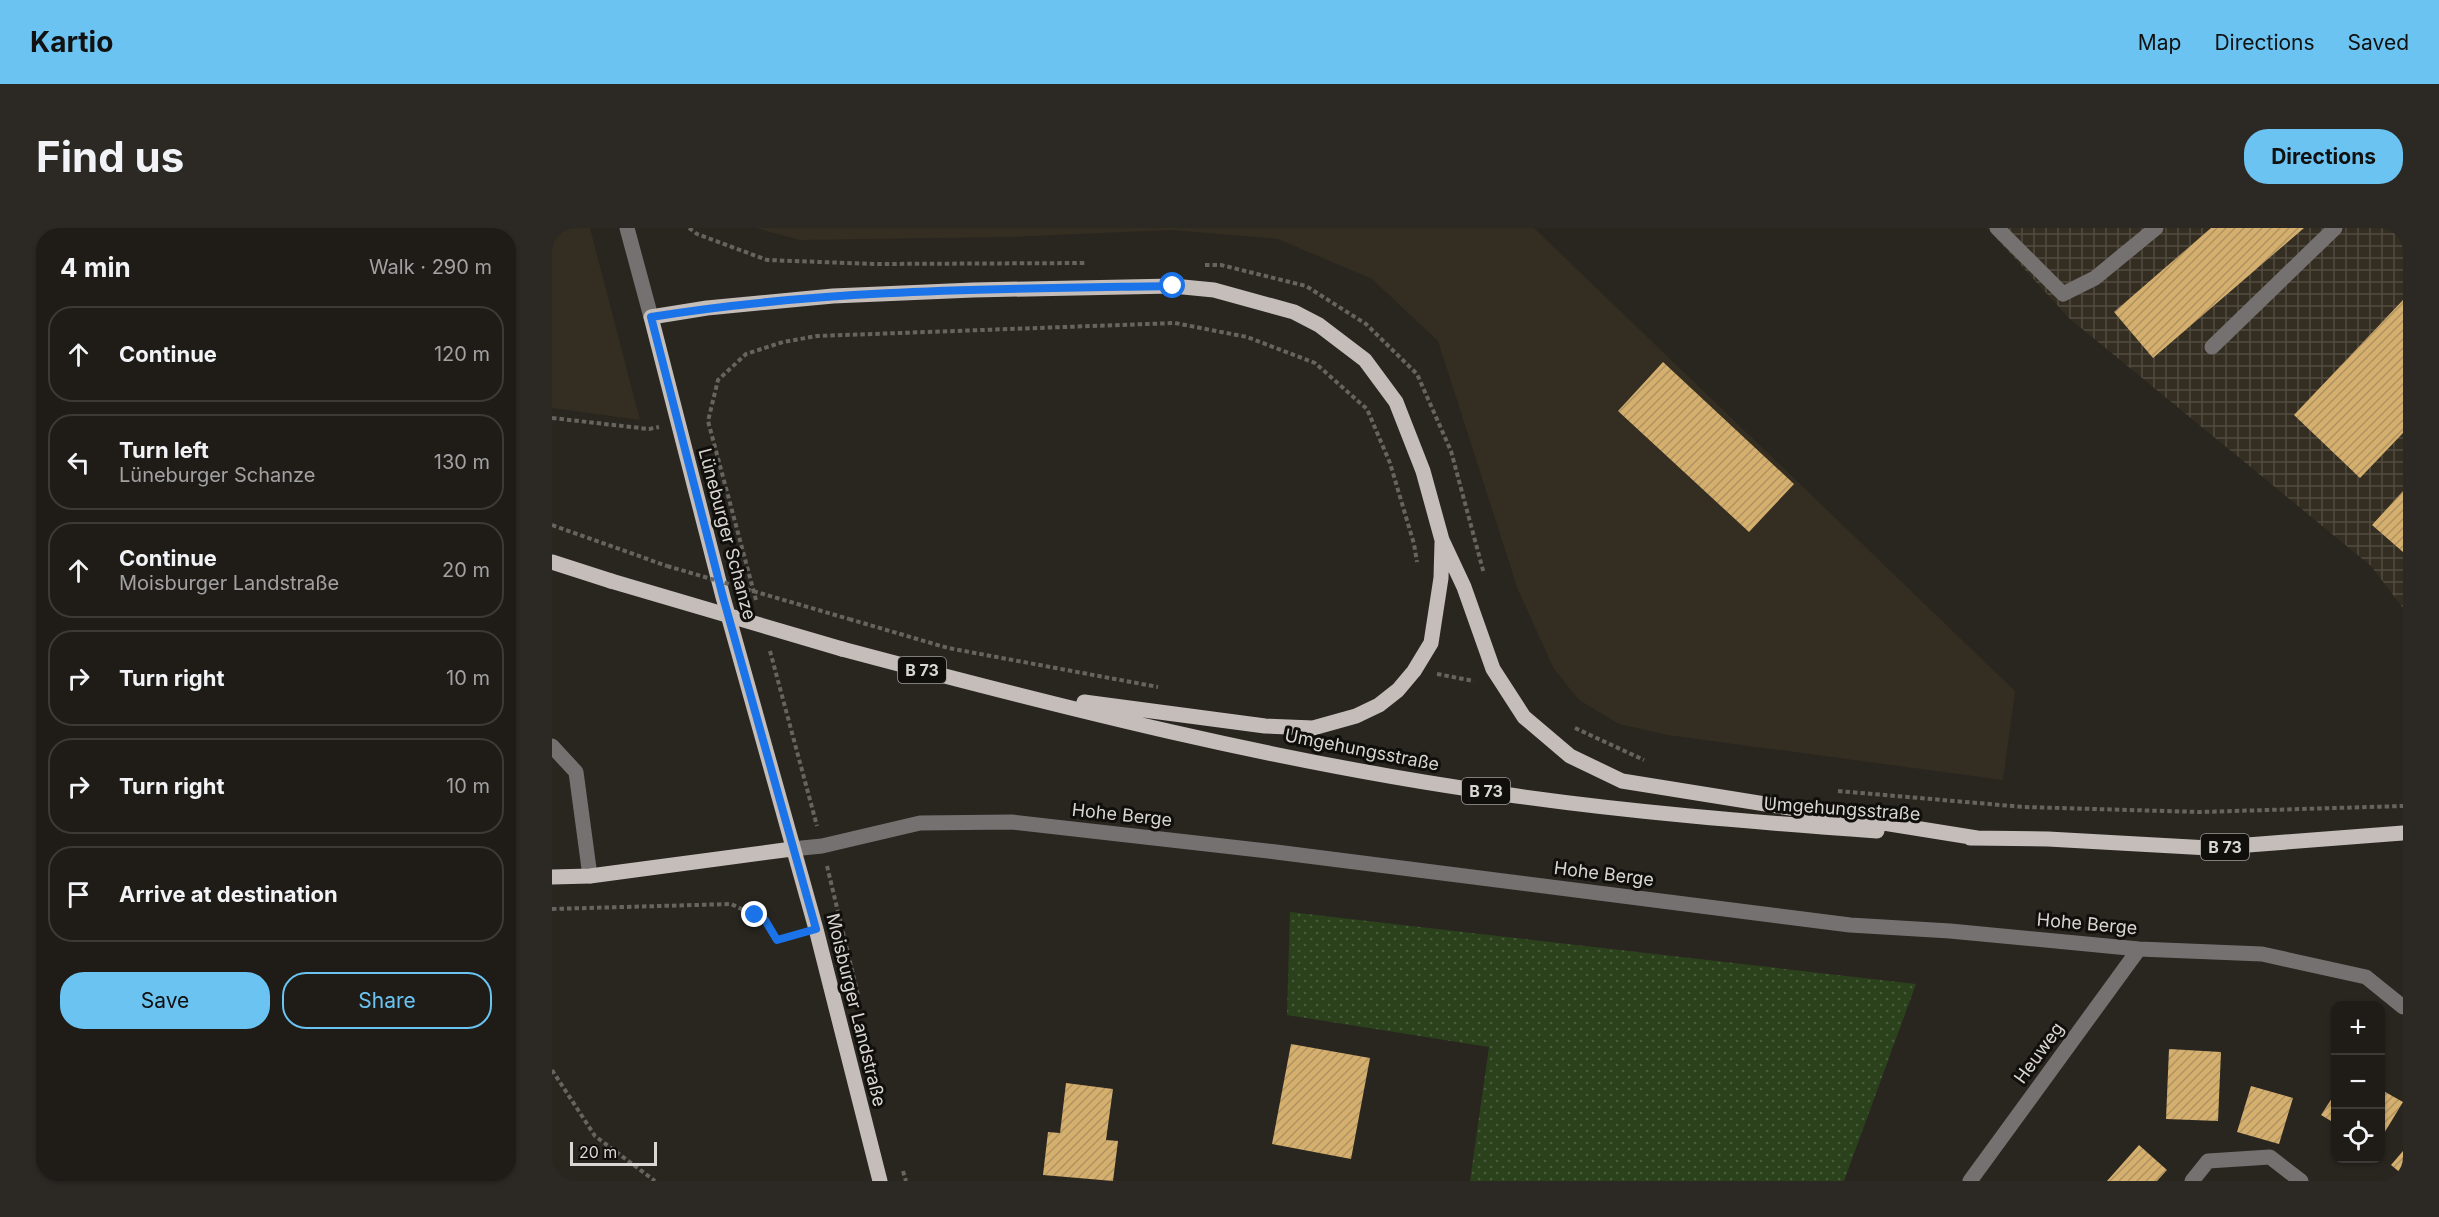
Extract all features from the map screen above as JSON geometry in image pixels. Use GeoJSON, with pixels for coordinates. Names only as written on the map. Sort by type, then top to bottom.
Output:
{"type":"FeatureCollection","features":[{"type":"Feature","properties":{"kind":"main road"},"geometry":{"type":"LineString","coordinates":[[651,317],[707,308],[833,296],[973,290],[1173,286],[1214,290],[1294,312],[1319,325],[1365,360],[1396,402],[1423,471],[1442,540],[1464,587],[1493,669],[1524,717],[1570,756],[1622,781],[1977,838]]}},
{"type":"Feature","properties":{"kind":"main road","name":"Lüneburger Schanze"},"geometry":{"type":"LineString","coordinates":[[651,317],[723,597],[792,849]]}},
{"type":"Feature","properties":{"kind":"main road"},"geometry":{"type":"LineString","coordinates":[[1003,692],[1265,726],[1313,728],[1356,716],[1379,705],[1398,690],[1414,671],[1431,643],[1440,578],[1442,540]]}},
{"type":"Feature","properties":{"kind":"main road","name":"Umgehungsstraße"},"geometry":{"type":"LineString","coordinates":[[552,562],[842,649],[1003,692],[1191,736],[1383,774],[1503,794],[1702,818],[1977,838],[2048,839],[2209,848],[2403,833]]}},
{"type":"Feature","properties":{"kind":"main road"},"geometry":{"type":"LineString","coordinates":[[552,877],[590,876],[792,849]]}},
{"type":"Feature","properties":{"kind":"main road","name":"Moisburger Landstraße"},"geometry":{"type":"LineString","coordinates":[[792,849],[816,929],[880,1181]]}},
{"type":"Feature","properties":{"kind":"street","name":"Lüneburger Schanze"},"geometry":{"type":"LineString","coordinates":[[627,228],[651,317]]}},
{"type":"Feature","properties":{"kind":"street"},"geometry":{"type":"LineString","coordinates":[[1997,228],[2063,294],[2095,278],[2156,228]]}},
{"type":"Feature","properties":{"kind":"street"},"geometry":{"type":"LineString","coordinates":[[2212,347],[2335,228]]}},
{"type":"Feature","properties":{"kind":"street"},"geometry":{"type":"LineString","coordinates":[[552,746],[576,772],[590,876]]}},
{"type":"Feature","properties":{"kind":"street","name":"Hohe Berge"},"geometry":{"type":"LineString","coordinates":[[792,849],[822,846],[920,823],[1012,822],[1276,852],[1850,925],[1950,931],[2139,949],[2262,954],[2366,978],[2403,1007]]}},
{"type":"Feature","properties":{"kind":"street","name":"Heuweg"},"geometry":{"type":"LineString","coordinates":[[1970,1181],[2139,949]]}},
{"type":"Feature","properties":{"kind":"street"},"geometry":{"type":"LineString","coordinates":[[2192,1181],[2208,1161],[2270,1157],[2301,1181]]}},
{"type":"Feature","properties":{"kind":"path"},"geometry":{"type":"LineString","coordinates":[[689,228],[697,234],[767,260],[874,264],[1091,263]]}},
{"type":"Feature","properties":{"kind":"path"},"geometry":{"type":"LineString","coordinates":[[1197,264],[1221,265],[1306,286],[1366,324],[1417,374],[1451,451],[1485,577]]}},
{"type":"Feature","properties":{"kind":"path"},"geometry":{"type":"LineString","coordinates":[[757,604],[708,420],[718,380],[746,354],[783,342],[817,336],[1175,323],[1247,337],[1306,359],[1315,363],[1367,409],[1390,464],[1414,544],[1418,566]]}},
{"type":"Feature","properties":{"kind":"path"},"geometry":{"type":"LineString","coordinates":[[552,418],[648,429]]}},
{"type":"Feature","properties":{"kind":"path"},"geometry":{"type":"LineString","coordinates":[[552,525],[667,566],[948,648],[1169,689]]}},
{"type":"Feature","properties":{"kind":"path"},"geometry":{"type":"LineString","coordinates":[[769,650],[822,846],[859,996]]}},
{"type":"Feature","properties":{"kind":"path"},"geometry":{"type":"LineString","coordinates":[[1414,671],[1502,685]]}},
{"type":"Feature","properties":{"kind":"path"},"geometry":{"type":"LineString","coordinates":[[1568,722],[1575,729],[1643,760],[1654,762]]}},
{"type":"Feature","properties":{"kind":"path"},"geometry":{"type":"LineString","coordinates":[[1827,790],[2024,807],[2200,812],[2403,806]]}},
{"type":"Feature","properties":{"kind":"path"},"geometry":{"type":"LineString","coordinates":[[552,909],[731,904],[765,920],[777,940],[841,922]]}},
{"type":"Feature","properties":{"kind":"path"},"geometry":{"type":"LineString","coordinates":[[552,1070],[595,1136],[655,1181]]}},
{"type":"Feature","properties":{"kind":"path"},"geometry":{"type":"LineString","coordinates":[[903,1170],[906,1181]]}},
{"type":"Feature","properties":{"kind":"shaded area"},"geometry":{"type":"Polygon","coordinates":[[[552,228],[590,228],[640,420],[552,408],[552,228]]]}},
{"type":"Feature","properties":{"kind":"shaded area"},"geometry":{"type":"Polygon","coordinates":[[[756,228],[1534,228],[2015,691],[2003,780],[1667,735],[1619,724],[1579,700],[1554,669],[1518,590],[1438,341],[1372,279],[1278,239],[1172,230],[1012,237],[800,240],[756,228]]]}},
{"type":"Feature","properties":{"kind":"shaded area"},"geometry":{"type":"Polygon","coordinates":[[[1987,228],[2403,228],[2403,608],[2371,566],[2069,318],[1987,228]]]}},
{"type":"Feature","properties":{"kind":"green space"},"geometry":{"type":"Polygon","coordinates":[[[1290,912],[1916,984],[1844,1181],[1470,1181],[1489,1047],[1287,1015],[1290,912]]]}},
{"type":"Feature","properties":{"kind":"building"},"geometry":{"type":"Polygon","coordinates":[[[2211,228],[2304,228],[2153,358],[2114,312],[2211,228]]]}},
{"type":"Feature","properties":{"kind":"building"},"geometry":{"type":"Polygon","coordinates":[[[2403,300],[2403,433],[2360,478],[2294,415],[2403,300]]]}},
{"type":"Feature","properties":{"kind":"building"},"geometry":{"type":"Polygon","coordinates":[[[1663,362],[1794,484],[1749,532],[1618,411],[1663,362]]]}},
{"type":"Feature","properties":{"kind":"building"},"geometry":{"type":"Polygon","coordinates":[[[2403,491],[2403,552],[2372,525],[2403,491]]]}},
{"type":"Feature","properties":{"kind":"building"},"geometry":{"type":"Polygon","coordinates":[[[1291,1044],[1370,1058],[1351,1159],[1272,1144],[1291,1044]]]}},
{"type":"Feature","properties":{"kind":"building"},"geometry":{"type":"Polygon","coordinates":[[[2169,1049],[2221,1052],[2218,1121],[2166,1119],[2169,1049]]]}},
{"type":"Feature","properties":{"kind":"building"},"geometry":{"type":"Polygon","coordinates":[[[1066,1083],[1113,1089],[1106,1140],[1118,1141],[1113,1181],[1043,1175],[1048,1132],[1060,1133],[1066,1083]]]}},
{"type":"Feature","properties":{"kind":"building"},"geometry":{"type":"Polygon","coordinates":[[[2251,1086],[2293,1098],[2279,1144],[2237,1132],[2251,1086]]]}},
{"type":"Feature","properties":{"kind":"building"},"geometry":{"type":"Polygon","coordinates":[[[2385,1092],[2403,1102],[2385,1132],[2385,1092]]]}},
{"type":"Feature","properties":{"kind":"building"},"geometry":{"type":"Polygon","coordinates":[[[2331,1100],[2331,1121],[2321,1115],[2331,1100]]]}},
{"type":"Feature","properties":{"kind":"building"},"geometry":{"type":"Polygon","coordinates":[[[2139,1145],[2167,1170],[2157,1181],[2107,1181],[2139,1145]]]}},
{"type":"Feature","properties":{"kind":"building"},"geometry":{"type":"Polygon","coordinates":[[[2403,1151],[2403,1175],[2391,1165],[2403,1151]]]}},
{"type":"Feature","properties":{"kind":"route"},"geometry":{"type":"LineString","coordinates":[[755,915],[765,920],[777,940],[816,929],[723,597],[651,317],[707,308],[833,296],[973,290],[1173,286]]}}]}
